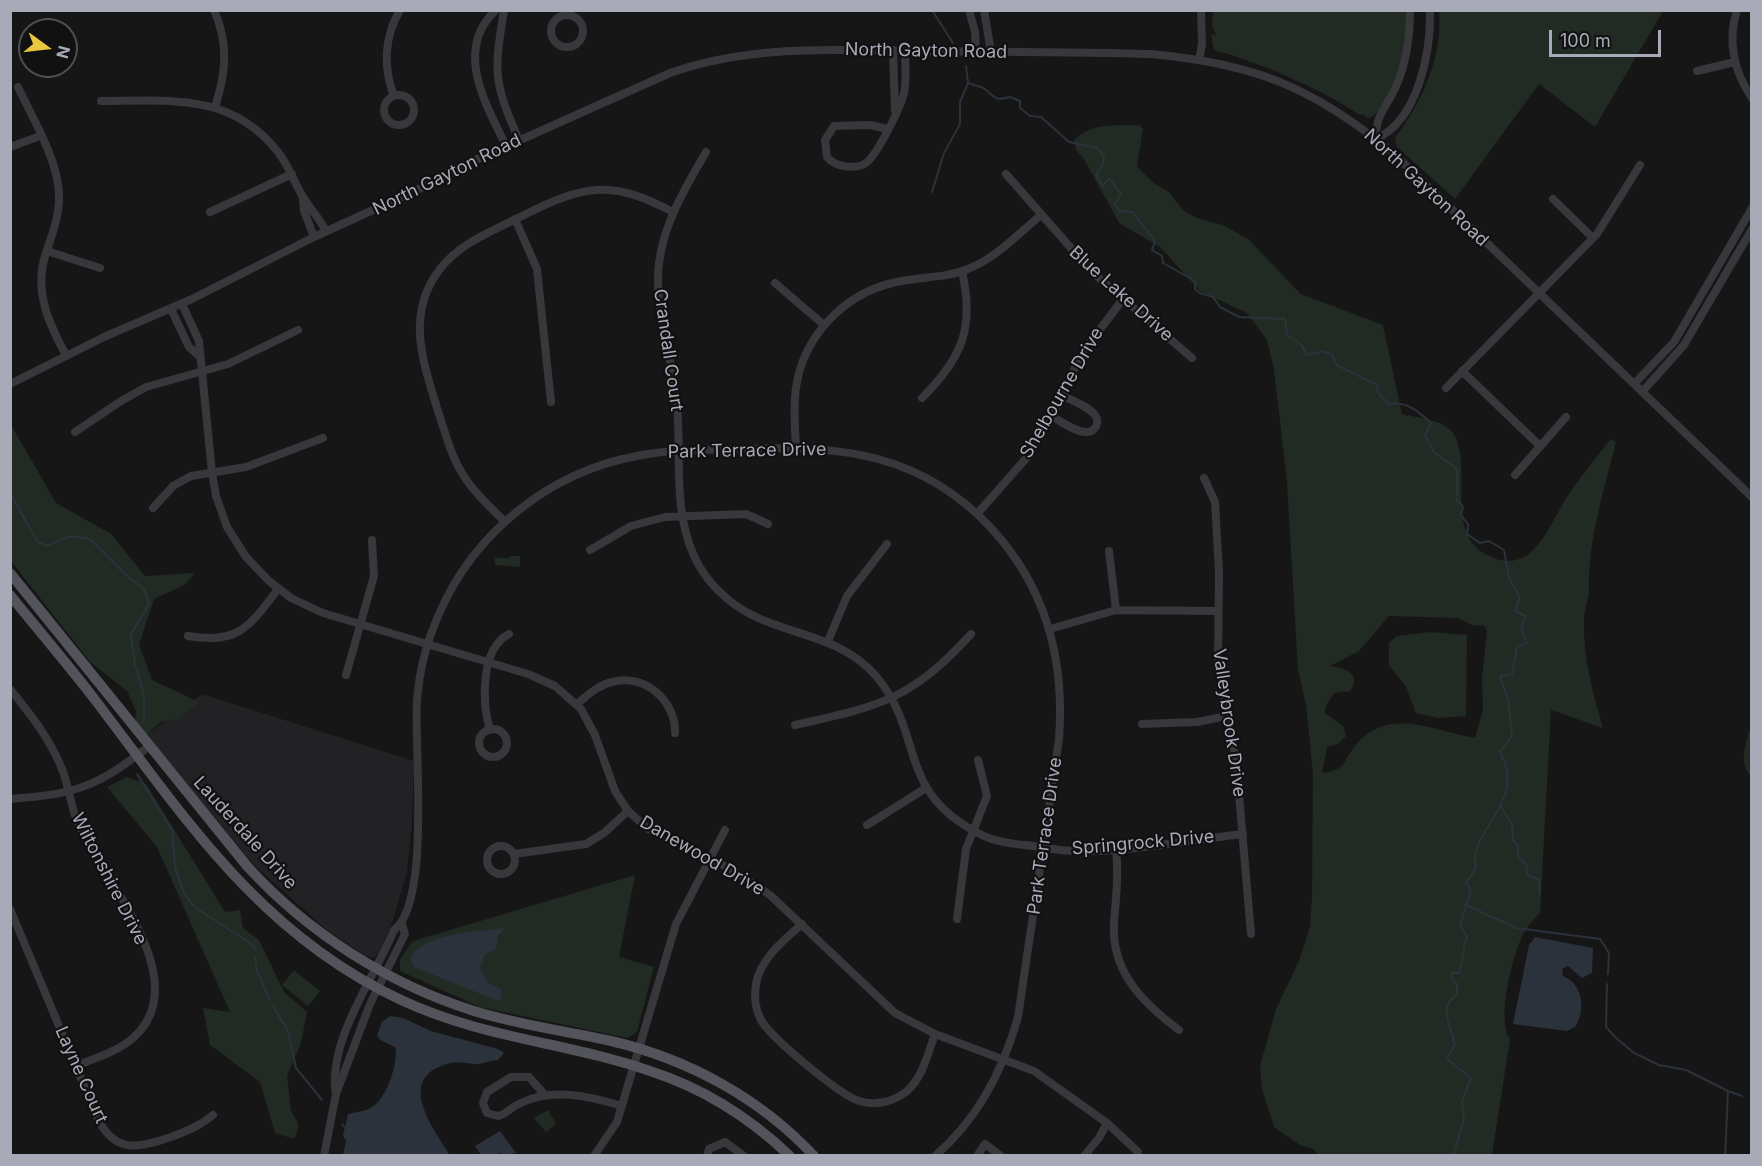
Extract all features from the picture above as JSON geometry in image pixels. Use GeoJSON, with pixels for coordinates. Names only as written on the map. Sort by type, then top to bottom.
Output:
{"type":"FeatureCollection","features":[{"type":"Feature","properties":{"kind":"main road","name":"Lauderdale Drive"},"geometry":{"type":"LineString","coordinates":[[10,573],[214,828],[270,890],[323,934],[386,974],[474,1011],[638,1048],[682,1064],[743,1096],[790,1132],[814,1155]]}},
{"type":"Feature","properties":{"kind":"main road","name":"Lauderdale Drive"},"geometry":{"type":"LineString","coordinates":[[10,595],[216,857],[258,903],[312,947],[368,982],[423,1010],[478,1029],[633,1065],[672,1078],[715,1100],[753,1124],[790,1155]]}},
{"type":"Feature","properties":{"kind":"street"},"geometry":{"type":"LineString","coordinates":[[214,10],[224,38],[225,56],[224,77],[215,107]]}},
{"type":"Feature","properties":{"kind":"street"},"geometry":{"type":"LineString","coordinates":[[394,96],[387,73],[387,53],[390,35],[400,10]]}},
{"type":"Feature","properties":{"kind":"street"},"geometry":{"type":"LineString","coordinates":[[496,10],[480,31],[474,63],[482,96],[506,146]]}},
{"type":"Feature","properties":{"kind":"street"},"geometry":{"type":"LineString","coordinates":[[504,10],[498,40],[496,74],[503,104],[519,140]]}},
{"type":"Feature","properties":{"kind":"street"},"geometry":{"type":"LineString","coordinates":[[969,10],[975,32],[976,51]]}},
{"type":"Feature","properties":{"kind":"street"},"geometry":{"type":"LineString","coordinates":[[984,10],[990,52]]}},
{"type":"Feature","properties":{"kind":"street"},"geometry":{"type":"LineString","coordinates":[[1199,60],[1202,44],[1201,10]]}},
{"type":"Feature","properties":{"kind":"street"},"geometry":{"type":"LineString","coordinates":[[1410,10],[1406,56],[1390,99],[1375,122],[1376,139],[1391,132],[1416,89],[1427,50],[1430,10]]}},
{"type":"Feature","properties":{"kind":"street"},"geometry":{"type":"LineString","coordinates":[[1737,10],[1733,36],[1735,62],[1752,99]]}},
{"type":"Feature","properties":{"kind":"street"},"geometry":{"type":"LineString","coordinates":[[567,13],[578,19],[583,31],[578,42],[567,47],[556,42],[551,31],[556,19],[567,13]]}},
{"type":"Feature","properties":{"kind":"street"},"geometry":{"type":"LineString","coordinates":[[893,50],[895,111]]}},
{"type":"Feature","properties":{"kind":"street","name":"North Gayton Road"},"geometry":{"type":"LineString","coordinates":[[10,384],[66,355],[182,304],[326,231],[506,146],[670,73],[702,62],[767,52],[893,50],[1150,54],[1199,60],[1283,82],[1320,99],[1376,139],[1752,496]]}},
{"type":"Feature","properties":{"kind":"street"},"geometry":{"type":"LineString","coordinates":[[887,129],[870,124],[834,126],[825,140],[827,157],[841,166],[864,164],[887,129],[904,91],[905,51]]}},
{"type":"Feature","properties":{"kind":"street"},"geometry":{"type":"LineString","coordinates":[[1697,70],[1735,62]]}},
{"type":"Feature","properties":{"kind":"street"},"geometry":{"type":"LineString","coordinates":[[18,87],[54,166],[59,193],[57,216],[43,267],[42,296],[49,320],[66,355]]}},
{"type":"Feature","properties":{"kind":"street"},"geometry":{"type":"LineString","coordinates":[[101,101],[187,102],[215,107],[242,119],[260,133],[279,153],[303,197],[326,231]]}},
{"type":"Feature","properties":{"kind":"street"},"geometry":{"type":"LineString","coordinates":[[10,147],[40,136]]}},
{"type":"Feature","properties":{"kind":"street","name":"Crandall Court"},"geometry":{"type":"LineString","coordinates":[[706,152],[673,212],[662,244],[658,287],[674,377],[682,516],[694,555],[705,576],[723,596],[741,610],[765,622],[828,641],[858,658],[880,681],[892,699],[926,788]]}},
{"type":"Feature","properties":{"kind":"street"},"geometry":{"type":"LineString","coordinates":[[1446,388],[1593,238],[1608,219],[1640,165]]}},
{"type":"Feature","properties":{"kind":"street"},"geometry":{"type":"LineString","coordinates":[[210,212],[292,174]]}},
{"type":"Feature","properties":{"kind":"street","name":"Blue Lake Drive"},"geometry":{"type":"LineString","coordinates":[[1006,174],[1092,272],[1192,358]]}},
{"type":"Feature","properties":{"kind":"street"},"geometry":{"type":"LineString","coordinates":[[504,522],[466,479],[452,452],[422,360],[419,327],[428,288],[441,267],[462,248],[515,219],[569,194],[597,189],[636,194],[673,212]]}},
{"type":"Feature","properties":{"kind":"street"},"geometry":{"type":"LineString","coordinates":[[303,197],[304,211],[314,237]]}},
{"type":"Feature","properties":{"kind":"street"},"geometry":{"type":"LineString","coordinates":[[1553,199],[1593,238]]}},
{"type":"Feature","properties":{"kind":"street"},"geometry":{"type":"LineString","coordinates":[[1634,384],[1674,342],[1752,208]]}},
{"type":"Feature","properties":{"kind":"street"},"geometry":{"type":"LineString","coordinates":[[796,447],[794,405],[797,382],[807,351],[824,325],[846,304],[882,286],[962,272],[993,256],[1041,215]]}},
{"type":"Feature","properties":{"kind":"street"},"geometry":{"type":"LineString","coordinates":[[515,219],[537,269],[551,402]]}},
{"type":"Feature","properties":{"kind":"street"},"geometry":{"type":"LineString","coordinates":[[1642,392],[1684,345],[1752,229]]}},
{"type":"Feature","properties":{"kind":"street"},"geometry":{"type":"LineString","coordinates":[[47,251],[100,268]]}},
{"type":"Feature","properties":{"kind":"street"},"geometry":{"type":"LineString","coordinates":[[922,398],[946,372],[963,339],[968,308],[962,272]]}},
{"type":"Feature","properties":{"kind":"street"},"geometry":{"type":"LineString","coordinates":[[774,283],[824,325]]}},
{"type":"Feature","properties":{"kind":"street","name":"Shelbourne Drive"},"geometry":{"type":"LineString","coordinates":[[977,514],[1029,455],[1052,416],[1091,339],[1123,299]]}},
{"type":"Feature","properties":{"kind":"street"},"geometry":{"type":"LineString","coordinates":[[182,304],[199,341],[198,356]]}},
{"type":"Feature","properties":{"kind":"street"},"geometry":{"type":"LineString","coordinates":[[171,309],[189,347],[198,356]]}},
{"type":"Feature","properties":{"kind":"street"},"geometry":{"type":"LineString","coordinates":[[75,432],[133,393],[165,380],[228,364],[298,330]]}},
{"type":"Feature","properties":{"kind":"street","name":"Danewood Drive"},"geometry":{"type":"LineString","coordinates":[[198,356],[203,371],[212,473],[219,508],[234,539],[257,570],[278,589],[313,609],[546,681],[577,704],[590,723],[615,790],[628,811],[654,833],[709,859],[763,890],[890,1008],[935,1034],[1034,1071],[1107,1123],[1138,1152]]}},
{"type":"Feature","properties":{"kind":"street"},"geometry":{"type":"LineString","coordinates":[[1462,371],[1540,446]]}},
{"type":"Feature","properties":{"kind":"street"},"geometry":{"type":"LineString","coordinates":[[1052,416],[1084,432],[1091,431],[1096,426],[1097,420],[1094,413],[1061,395]]}},
{"type":"Feature","properties":{"kind":"street"},"geometry":{"type":"LineString","coordinates":[[1515,475],[1566,417]]}},
{"type":"Feature","properties":{"kind":"street"},"geometry":{"type":"LineString","coordinates":[[153,508],[182,480],[246,467],[323,438]]}},
{"type":"Feature","properties":{"kind":"street","name":"Park Terrace Drive"},"geometry":{"type":"LineString","coordinates":[[324,1155],[336,1094],[379,988],[405,934],[402,924],[413,885],[418,854],[417,700],[428,645],[439,614],[455,582],[471,558],[504,522],[542,493],[587,470],[638,455],[680,451],[796,447],[840,450],[884,460],[934,482],[977,514],[1004,542],[1026,575],[1050,629],[1059,672],[1061,714],[1022,998],[1005,1060],[972,1117],[935,1155]]}},
{"type":"Feature","properties":{"kind":"street","name":"Valleybrook Drive"},"geometry":{"type":"LineString","coordinates":[[1204,478],[1215,502],[1219,544],[1218,665],[1236,759],[1251,934]]}},
{"type":"Feature","properties":{"kind":"street"},"geometry":{"type":"LineString","coordinates":[[590,550],[631,526],[665,517],[746,514],[768,524]]}},
{"type":"Feature","properties":{"kind":"street"},"geometry":{"type":"LineString","coordinates":[[346,675],[374,576],[372,540]]}},
{"type":"Feature","properties":{"kind":"street"},"geometry":{"type":"LineString","coordinates":[[828,641],[847,596],[887,544]]}},
{"type":"Feature","properties":{"kind":"street"},"geometry":{"type":"LineString","coordinates":[[1109,552],[1116,610]]}},
{"type":"Feature","properties":{"kind":"street"},"geometry":{"type":"LineString","coordinates":[[188,636],[213,639],[243,630],[256,618],[278,589]]}},
{"type":"Feature","properties":{"kind":"street"},"geometry":{"type":"LineString","coordinates":[[1050,629],[1116,610],[1218,611]]}},
{"type":"Feature","properties":{"kind":"street"},"geometry":{"type":"LineString","coordinates":[[490,730],[483,696],[496,644],[509,634]]}},
{"type":"Feature","properties":{"kind":"street"},"geometry":{"type":"LineString","coordinates":[[795,725],[852,713],[892,699],[925,680],[971,634]]}},
{"type":"Feature","properties":{"kind":"street"},"geometry":{"type":"LineString","coordinates":[[577,704],[596,689],[610,682],[627,680],[639,682],[662,697],[673,716],[675,733]]}},
{"type":"Feature","properties":{"kind":"street","name":"Wiltonshire Drive"},"geometry":{"type":"LineString","coordinates":[[10,689],[50,743],[69,792],[80,829],[124,900],[155,977],[153,1005],[138,1033],[126,1043],[76,1066]]}},
{"type":"Feature","properties":{"kind":"street"},"geometry":{"type":"LineString","coordinates":[[1142,724],[1197,723],[1227,716]]}},
{"type":"Feature","properties":{"kind":"street"},"geometry":{"type":"LineString","coordinates":[[10,799],[69,792],[98,783],[148,747]]}},
{"type":"Feature","properties":{"kind":"street"},"geometry":{"type":"LineString","coordinates":[[957,918],[963,861],[987,796],[978,760]]}},
{"type":"Feature","properties":{"kind":"street"},"geometry":{"type":"LineString","coordinates":[[867,825],[926,788]]}},
{"type":"Feature","properties":{"kind":"street","name":"Springrock Drive"},"geometry":{"type":"LineString","coordinates":[[926,788],[954,818],[992,839],[1044,847],[1078,851],[1243,834]]}},
{"type":"Feature","properties":{"kind":"street"},"geometry":{"type":"LineString","coordinates":[[514,854],[586,844],[604,833],[628,811]]}},
{"type":"Feature","properties":{"kind":"street"},"geometry":{"type":"LineString","coordinates":[[594,1155],[617,1122],[676,924],[725,830]]}},
{"type":"Feature","properties":{"kind":"street"},"geometry":{"type":"LineString","coordinates":[[1116,848],[1119,888],[1115,936],[1120,962],[1137,995],[1179,1030]]}},
{"type":"Feature","properties":{"kind":"street","name":"Layne Court"},"geometry":{"type":"LineString","coordinates":[[10,909],[101,1126],[121,1143],[136,1146],[148,1145],[195,1128],[213,1115]]}},
{"type":"Feature","properties":{"kind":"street","name":"Park Terrace Drive"},"geometry":{"type":"LineString","coordinates":[[336,1094],[334,1084],[343,1042],[368,982],[394,930],[402,924]]}},
{"type":"Feature","properties":{"kind":"street"},"geometry":{"type":"LineString","coordinates":[[802,924],[768,958],[755,986],[755,1003],[761,1019],[781,1042],[843,1093],[861,1101],[878,1103],[897,1097],[914,1083],[935,1034]]}},
{"type":"Feature","properties":{"kind":"street"},"geometry":{"type":"LineString","coordinates":[[545,1095],[529,1077],[518,1075],[487,1092],[483,1103],[488,1113],[498,1116],[519,1103],[545,1095],[587,1096],[622,1106]]}},
{"type":"Feature","properties":{"kind":"street"},"geometry":{"type":"LineString","coordinates":[[1084,1155],[1100,1138],[1107,1123]]}},
{"type":"Feature","properties":{"kind":"street"},"geometry":{"type":"LineString","coordinates":[[707,1155],[708,1149],[725,1142],[744,1155]]}},
{"type":"Feature","properties":{"kind":"street"},"geometry":{"type":"LineString","coordinates":[[977,1155],[985,1144],[1001,1155]]}},
{"type":"Feature","properties":{"kind":"shaded area"},"geometry":{"type":"Polygon","coordinates":[[[1439,10],[1663,11],[1595,127],[1539,84],[1455,199],[1396,146],[1395,138],[1414,109],[1429,78],[1438,45],[1439,10]]]}},
{"type":"Feature","properties":{"kind":"shaded area"},"geometry":{"type":"Polygon","coordinates":[[[1213,11],[1408,11],[1403,54],[1386,102],[1378,112],[1368,118],[1289,77],[1214,50],[1211,34],[1216,35],[1212,26],[1213,11]]]}},
{"type":"Feature","properties":{"kind":"shaded area"},"geometry":{"type":"Polygon","coordinates":[[[1139,125],[1143,128],[1137,167],[1154,183],[1169,192],[1183,210],[1196,218],[1223,225],[1248,239],[1301,294],[1383,325],[1402,414],[1436,422],[1449,428],[1459,447],[1463,519],[1468,535],[1478,549],[1504,561],[1527,555],[1542,539],[1593,460],[1611,439],[1616,442],[1594,534],[1584,621],[1587,662],[1603,728],[1551,710],[1540,913],[1525,931],[1511,969],[1505,1002],[1506,1030],[1510,1039],[1492,1155],[1319,1155],[1313,1149],[1300,1145],[1274,1127],[1262,1089],[1260,1066],[1276,1009],[1299,961],[1310,927],[1313,773],[1306,705],[1298,670],[1287,482],[1274,370],[1267,340],[1247,313],[1200,291],[1160,247],[1119,223],[1084,159],[1076,150],[1074,140],[1088,130],[1104,126],[1139,125]],[[1389,616],[1359,651],[1330,666],[1346,670],[1354,680],[1350,691],[1334,693],[1325,708],[1325,713],[1343,726],[1346,736],[1338,744],[1327,747],[1322,773],[1340,767],[1355,746],[1368,734],[1382,726],[1412,724],[1475,738],[1483,709],[1482,677],[1487,631],[1484,626],[1472,625],[1457,618],[1389,616]]]}},
{"type":"Feature","properties":{"kind":"shaded area"},"geometry":{"type":"Polygon","coordinates":[[[10,423],[56,503],[111,534],[145,576],[195,573],[184,585],[154,599],[139,645],[152,680],[199,702],[178,719],[161,722],[147,735],[135,720],[136,711],[127,691],[90,662],[11,561],[10,423]]]}},
{"type":"Feature","properties":{"kind":"shaded area"},"geometry":{"type":"Polygon","coordinates":[[[520,556],[520,567],[495,565],[495,558],[509,558],[520,556]]]}},
{"type":"Feature","properties":{"kind":"shaded area"},"geometry":{"type":"Polygon","coordinates":[[[1430,632],[1467,635],[1466,716],[1438,718],[1416,713],[1406,687],[1389,665],[1389,643],[1397,636],[1430,632]]]}},
{"type":"Feature","properties":{"kind":"shaded area"},"geometry":{"type":"Polygon","coordinates":[[[202,694],[414,761],[412,823],[407,871],[393,920],[380,951],[374,958],[366,956],[328,931],[252,863],[147,735],[202,694]]]}},
{"type":"Feature","properties":{"kind":"shaded area"},"geometry":{"type":"Polygon","coordinates":[[[1751,724],[1751,776],[1744,758],[1751,724]]]}},
{"type":"Feature","properties":{"kind":"shaded area"},"geometry":{"type":"Polygon","coordinates":[[[127,777],[146,784],[225,912],[240,910],[243,928],[259,940],[284,992],[307,1012],[301,1043],[287,1076],[291,1110],[299,1126],[294,1139],[275,1133],[260,1082],[210,1045],[203,1008],[230,1012],[157,847],[107,787],[127,777]]]}},
{"type":"Feature","properties":{"kind":"shaded area"},"geometry":{"type":"Polygon","coordinates":[[[635,875],[619,957],[654,967],[637,1032],[627,1038],[480,1007],[400,971],[400,959],[413,941],[635,875]]]}},
{"type":"Feature","properties":{"kind":"shaded area"},"geometry":{"type":"Polygon","coordinates":[[[505,928],[498,936],[496,949],[485,954],[480,968],[487,982],[502,990],[501,999],[498,1001],[414,967],[410,958],[427,943],[439,938],[505,928]]]}},
{"type":"Feature","properties":{"kind":"shaded area"},"geometry":{"type":"Polygon","coordinates":[[[1535,937],[1593,948],[1592,973],[1582,978],[1568,966],[1562,969],[1563,976],[1575,985],[1581,998],[1581,1013],[1575,1027],[1567,1031],[1513,1024],[1529,945],[1535,937]]]}},
{"type":"Feature","properties":{"kind":"shaded area"},"geometry":{"type":"Polygon","coordinates":[[[294,970],[320,991],[308,1006],[282,985],[294,970]]]}},
{"type":"Feature","properties":{"kind":"shaded area"},"geometry":{"type":"Polygon","coordinates":[[[390,1016],[403,1018],[431,1031],[498,1049],[504,1053],[498,1060],[480,1064],[451,1063],[434,1070],[424,1079],[421,1091],[422,1104],[450,1155],[343,1155],[346,1141],[343,1136],[348,1114],[366,1110],[375,1105],[384,1094],[391,1078],[395,1047],[380,1040],[377,1035],[382,1022],[390,1016]]]}},
{"type":"Feature","properties":{"kind":"shaded area"},"geometry":{"type":"Polygon","coordinates":[[[548,1110],[556,1124],[546,1132],[534,1118],[548,1110]]]}},
{"type":"Feature","properties":{"kind":"shaded area"},"geometry":{"type":"Polygon","coordinates":[[[500,1131],[516,1153],[481,1155],[475,1146],[500,1131]]]}},
{"type":"Feature","properties":{"kind":"waterway"},"geometry":{"type":"LineString","coordinates":[[932,10],[953,43]]}},
{"type":"Feature","properties":{"kind":"waterway"},"geometry":{"type":"LineString","coordinates":[[932,192],[944,153],[960,124],[960,102],[968,83],[966,66]]}},
{"type":"Feature","properties":{"kind":"waterway"},"geometry":{"type":"LineString","coordinates":[[968,83],[983,88],[997,98],[1010,97],[1020,101],[1020,108],[1030,116],[1041,117],[1069,142],[1097,148],[1104,156],[1103,164],[1096,175],[1103,186],[1109,178],[1121,194],[1115,204],[1119,211],[1132,212],[1155,241],[1152,250],[1162,256],[1163,263],[1195,281],[1195,289],[1200,293],[1213,297],[1220,307],[1239,317],[1285,319],[1287,335],[1301,344],[1307,355],[1323,351],[1332,355],[1337,366],[1377,384],[1378,393],[1389,404],[1407,406],[1431,423],[1425,435],[1434,452],[1458,470],[1456,499],[1463,507],[1461,515],[1468,524],[1467,534],[1480,543],[1489,541],[1504,550],[1509,578],[1520,598],[1515,611],[1526,616],[1521,629],[1527,643],[1517,647],[1512,674],[1500,676],[1508,700],[1512,736],[1500,752],[1507,770],[1507,786],[1503,801],[1480,840],[1476,854],[1476,868],[1466,883],[1471,890],[1460,926],[1467,936],[1459,973],[1452,973],[1452,979],[1457,984],[1457,994],[1448,1005],[1447,1017],[1455,1044],[1447,1059],[1471,1078],[1462,1101],[1464,1120],[1453,1156]]}},
{"type":"Feature","properties":{"kind":"waterway"},"geometry":{"type":"LineString","coordinates":[[10,493],[37,541],[47,546],[70,536],[90,539],[127,576],[144,589],[149,604],[131,634],[135,665],[144,695],[144,722]]}},
{"type":"Feature","properties":{"kind":"waterway"},"geometry":{"type":"LineString","coordinates":[[137,774],[172,830],[175,867],[184,894],[196,908],[253,945],[255,950]]}},
{"type":"Feature","properties":{"kind":"waterway"},"geometry":{"type":"LineString","coordinates":[[1501,806],[1512,825],[1513,840],[1518,845],[1518,857],[1526,864],[1528,875],[1539,880],[1540,894]]}},
{"type":"Feature","properties":{"kind":"waterway"},"geometry":{"type":"LineString","coordinates":[[1464,904],[1516,928],[1600,939],[1609,953],[1608,974]]}},
{"type":"Feature","properties":{"kind":"waterway"},"geometry":{"type":"LineString","coordinates":[[255,958],[257,971],[270,1000]]}},
{"type":"Feature","properties":{"kind":"waterway"},"geometry":{"type":"LineString","coordinates":[[1607,984],[1606,1027],[1615,1037],[1634,1053],[1659,1065],[1686,1070],[1728,1091],[1725,1156]]}},
{"type":"Feature","properties":{"kind":"waterway"},"geometry":{"type":"LineString","coordinates":[[273,1006],[288,1031],[296,1068],[322,1100]]}},
{"type":"Feature","properties":{"kind":"waterway"},"geometry":{"type":"LineString","coordinates":[[1728,1091],[1742,1096]]}},
{"type":"Feature","properties":{"kind":"waterway"},"geometry":{"type":"LineString","coordinates":[[342,1124],[346,1129]]}}]}
